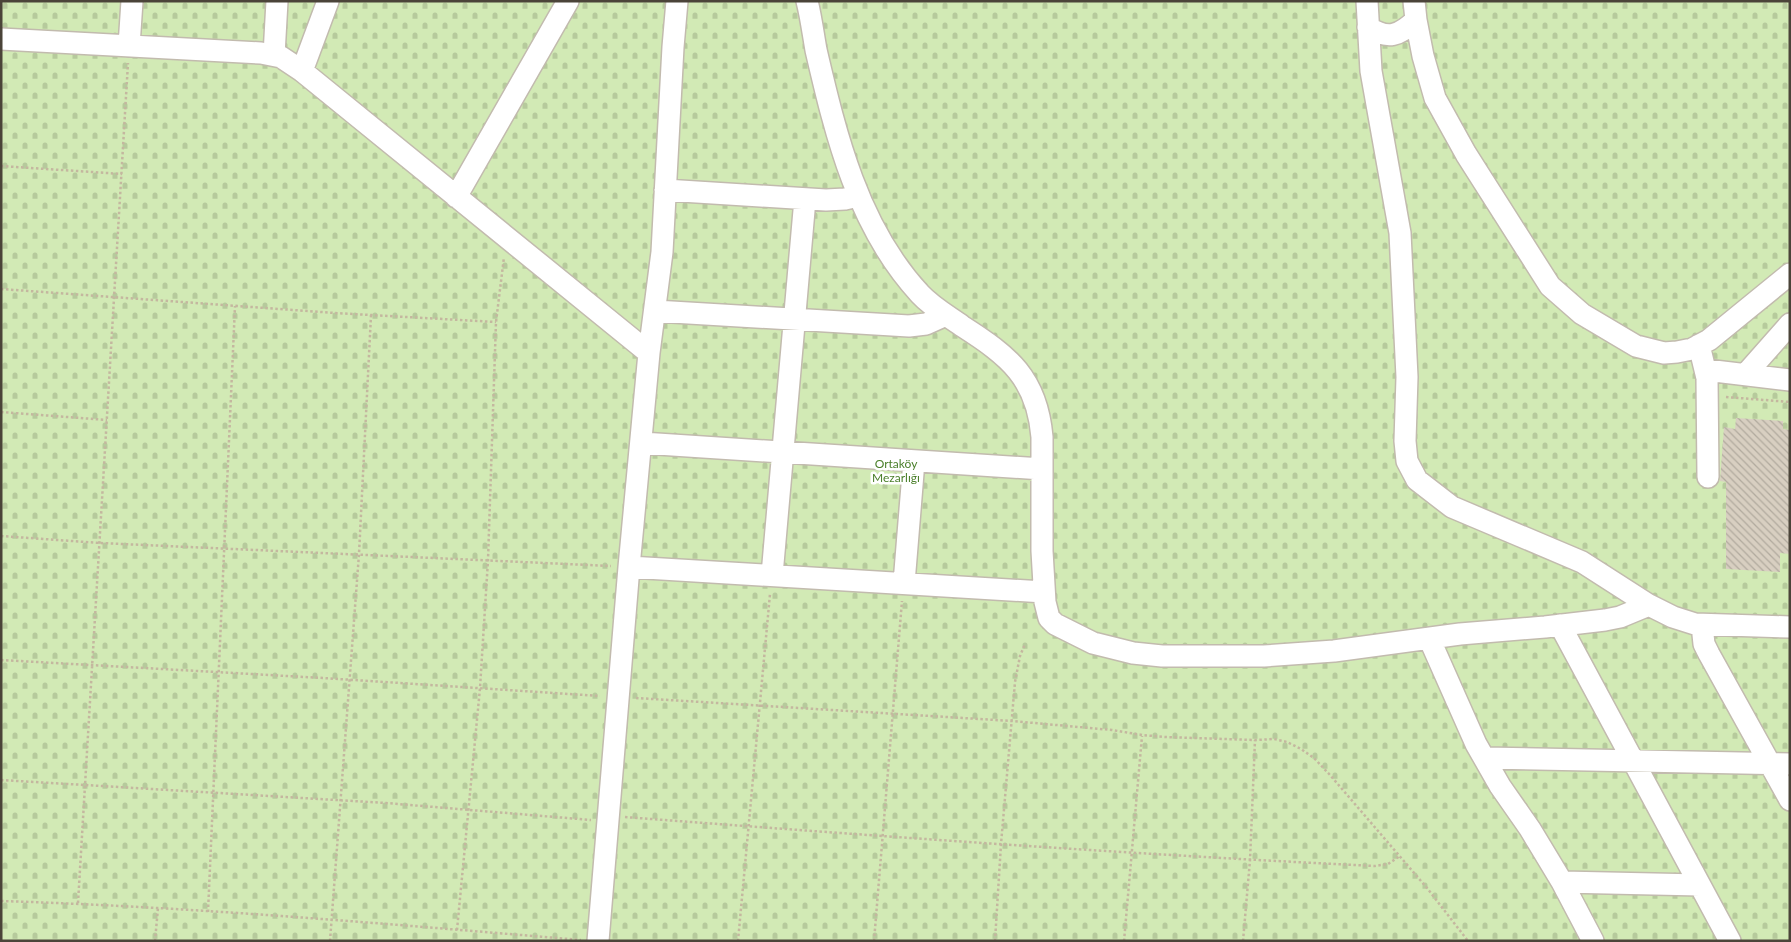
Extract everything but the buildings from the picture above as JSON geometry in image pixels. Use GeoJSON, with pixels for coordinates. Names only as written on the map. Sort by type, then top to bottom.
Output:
{"type":"FeatureCollection","features":[{"type":"Feature","properties":{"kind":"street"},"geometry":{"type":"LineString","coordinates":[[130,46],[132,1]]}},
{"type":"Feature","properties":{"kind":"street"},"geometry":{"type":"LineString","coordinates":[[274,55],[277,1]]}},
{"type":"Feature","properties":{"kind":"street"},"geometry":{"type":"LineString","coordinates":[[302,71],[328,1]]}},
{"type":"Feature","properties":{"kind":"street"},"geometry":{"type":"LineString","coordinates":[[456,197],[568,1]]}},
{"type":"Feature","properties":{"kind":"street"},"geometry":{"type":"LineString","coordinates":[[598,941],[629,566],[649,353],[662,252],[677,1]]}},
{"type":"Feature","properties":{"kind":"street"},"geometry":{"type":"LineString","coordinates":[[807,1],[840,146],[858,196],[872,223],[904,274],[921,295],[946,315],[1004,355],[1027,383],[1037,402],[1040,418],[1042,469],[1044,592],[1049,618],[1055,624],[1092,643],[1133,653],[1162,656],[1264,656],[1334,651],[1429,638],[1620,617],[1649,604]]}},
{"type":"Feature","properties":{"kind":"street"},"geometry":{"type":"LineString","coordinates":[[1366,2],[1371,71],[1400,233],[1407,378],[1405,441],[1407,461],[1417,480],[1452,507],[1582,562],[1649,604],[1674,617],[1695,624],[1790,627]]}},
{"type":"Feature","properties":{"kind":"street"},"geometry":{"type":"LineString","coordinates":[[1368,27],[1378,34],[1392,35],[1405,30],[1415,11]]}},
{"type":"Feature","properties":{"kind":"street"},"geometry":{"type":"LineString","coordinates":[[1415,11],[1423,56],[1435,98],[1466,154],[1550,286],[1582,314],[1636,346],[1664,353],[1684,351],[1709,340],[1790,274]]}},
{"type":"Feature","properties":{"kind":"street"},"geometry":{"type":"LineString","coordinates":[[1,39],[261,52],[281,57],[302,71],[649,353]]}},
{"type":"Feature","properties":{"kind":"street"},"geometry":{"type":"LineString","coordinates":[[665,190],[836,200],[858,196]]}},
{"type":"Feature","properties":{"kind":"street"},"geometry":{"type":"LineString","coordinates":[[772,575],[805,199]]}},
{"type":"Feature","properties":{"kind":"street"},"geometry":{"type":"LineString","coordinates":[[654,311],[909,326],[926,324],[946,315]]}},
{"type":"Feature","properties":{"kind":"street"},"geometry":{"type":"LineString","coordinates":[[1745,375],[1790,324]]}},
{"type":"Feature","properties":{"kind":"street"},"geometry":{"type":"LineString","coordinates":[[1699,346],[1706,370],[1708,477]]}},
{"type":"Feature","properties":{"kind":"street"},"geometry":{"type":"LineString","coordinates":[[1706,370],[1790,380]]}},
{"type":"Feature","properties":{"kind":"street"},"geometry":{"type":"LineString","coordinates":[[642,443],[1042,469]]}},
{"type":"Feature","properties":{"kind":"street"},"geometry":{"type":"LineString","coordinates":[[904,583],[914,461]]}},
{"type":"Feature","properties":{"kind":"street"},"geometry":{"type":"LineString","coordinates":[[629,566],[1044,592]]}},
{"type":"Feature","properties":{"kind":"street"},"geometry":{"type":"LineString","coordinates":[[1702,624],[1704,644],[1708,654],[1780,764],[1790,800]]}},
{"type":"Feature","properties":{"kind":"street"},"geometry":{"type":"LineString","coordinates":[[1560,625],[1730,941]]}},
{"type":"Feature","properties":{"kind":"street"},"geometry":{"type":"LineString","coordinates":[[1429,638],[1476,744],[1500,786],[1530,829],[1562,882],[1594,941]]}},
{"type":"Feature","properties":{"kind":"street"},"geometry":{"type":"LineString","coordinates":[[1484,758],[1780,764]]}},
{"type":"Feature","properties":{"kind":"street"},"geometry":{"type":"LineString","coordinates":[[1562,882],[1700,885]]}},
{"type":"Feature","properties":{"kind":"path"},"geometry":{"type":"LineString","coordinates":[[78,903],[130,46]]}},
{"type":"Feature","properties":{"kind":"path"},"geometry":{"type":"LineString","coordinates":[[1,166],[122,174]]}},
{"type":"Feature","properties":{"kind":"path"},"geometry":{"type":"LineString","coordinates":[[457,930],[480,688],[488,560],[496,322],[507,238]]}},
{"type":"Feature","properties":{"kind":"path"},"geometry":{"type":"LineString","coordinates":[[1,289],[496,322]]}},
{"type":"Feature","properties":{"kind":"path"},"geometry":{"type":"LineString","coordinates":[[208,912],[226,548],[235,306]]}},
{"type":"Feature","properties":{"kind":"path"},"geometry":{"type":"LineString","coordinates":[[330,941],[359,554],[371,315]]}},
{"type":"Feature","properties":{"kind":"path"},"geometry":{"type":"LineString","coordinates":[[1707,395],[1790,402]]}},
{"type":"Feature","properties":{"kind":"path"},"geometry":{"type":"LineString","coordinates":[[1,412],[107,420]]}},
{"type":"Feature","properties":{"kind":"path"},"geometry":{"type":"LineString","coordinates":[[1,536],[100,543],[629,566]]}},
{"type":"Feature","properties":{"kind":"path"},"geometry":{"type":"LineString","coordinates":[[738,941],[772,575]]}},
{"type":"Feature","properties":{"kind":"path"},"geometry":{"type":"LineString","coordinates":[[874,941],[904,583]]}},
{"type":"Feature","properties":{"kind":"path"},"geometry":{"type":"LineString","coordinates":[[995,941],[1012,721],[1017,673],[1020,656],[1025,644]]}},
{"type":"Feature","properties":{"kind":"path"},"geometry":{"type":"LineString","coordinates":[[1,660],[349,679],[760,707],[893,713],[1012,721],[1112,730],[1142,735],[1255,740],[1274,739],[1287,742],[1314,758],[1427,888],[1468,941]]}},
{"type":"Feature","properties":{"kind":"path"},"geometry":{"type":"LineString","coordinates":[[1124,941],[1142,735]]}},
{"type":"Feature","properties":{"kind":"path"},"geometry":{"type":"LineString","coordinates":[[1243,941],[1250,860],[1255,740]]}},
{"type":"Feature","properties":{"kind":"path"},"geometry":{"type":"LineString","coordinates":[[1,780],[340,800],[468,810],[1250,860],[1375,866],[1388,864],[1400,856]]}},
{"type":"Feature","properties":{"kind":"path"},"geometry":{"type":"LineString","coordinates":[[1,901],[78,903],[331,919],[590,941]]}},
{"type":"Feature","properties":{"kind":"path"},"geometry":{"type":"LineString","coordinates":[[155,941],[158,908]]}},
{"type":"Feature","properties":{"kind":"green space","name":"Ortaköy Mezarlığı"},"geometry":{"type":"Polygon","coordinates":[[[1,1],[1790,1],[1790,941],[1,941],[1,1]]]}}]}
